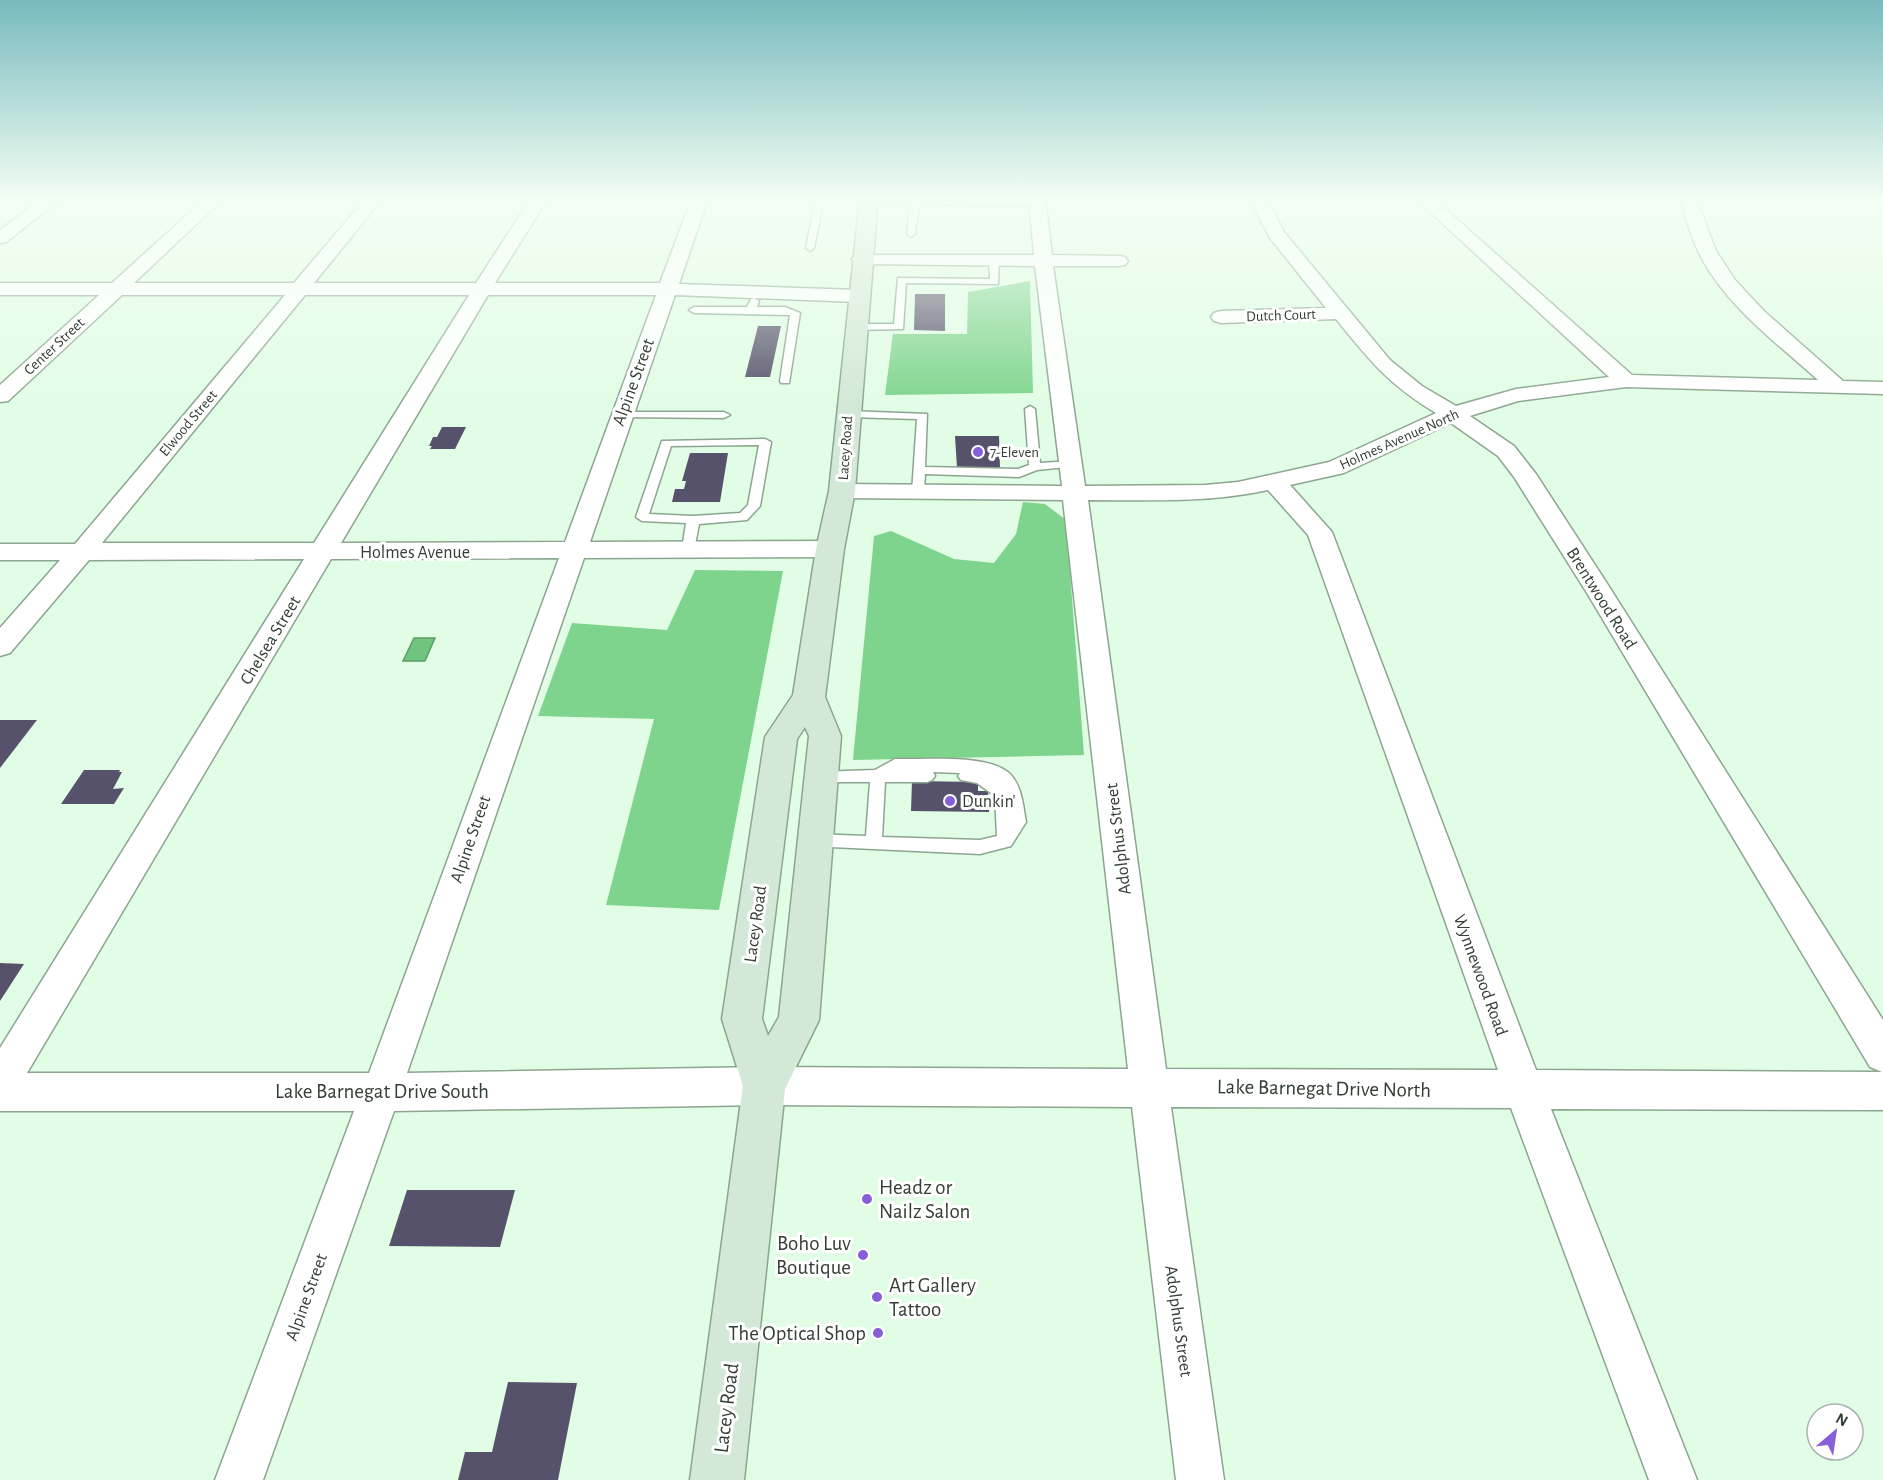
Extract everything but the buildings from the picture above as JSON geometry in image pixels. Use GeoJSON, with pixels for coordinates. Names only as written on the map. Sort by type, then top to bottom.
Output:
{"type":"FeatureCollection","features":[{"type":"Feature","properties":{"kind":"main road","name":"Lacey Road"},"geometry":{"type":"LineString","coordinates":[[764,1086],[742,1019],[782,737],[809,696],[830,549],[842,491],[860,267]]}},
{"type":"Feature","properties":{"kind":"main road","name":"Lacey Road"},"geometry":{"type":"LineString","coordinates":[[717,1480],[764,1086],[799,1020],[825,736],[809,696]]}},
{"type":"Feature","properties":{"kind":"street","name":"Center Street"},"geometry":{"type":"LineString","coordinates":[[0,396],[140,267]]}},
{"type":"Feature","properties":{"kind":"street","name":"Elwood Street"},"geometry":{"type":"LineString","coordinates":[[0,645],[81,552],[317,267]]}},
{"type":"Feature","properties":{"kind":"street","name":"Chelsea Street"},"geometry":{"type":"LineString","coordinates":[[0,1083],[496,267]]}},
{"type":"Feature","properties":{"kind":"street","name":"Alpine Street"},"geometry":{"type":"LineString","coordinates":[[239,1480],[381,1092],[675,267]]}},
{"type":"Feature","properties":{"kind":"street","name":"Adolphus Street"},"geometry":{"type":"LineString","coordinates":[[1043,267],[1074,478],[1148,1086],[1200,1480]]}},
{"type":"Feature","properties":{"kind":"street","name":"Brentwood Road"},"geometry":{"type":"LineString","coordinates":[[1304,267],[1383,364],[1414,391],[1453,414],[1506,451],[1524,474],[1605,600],[1883,1054]]}},
{"type":"Feature","properties":{"kind":"street"},"geometry":{"type":"LineString","coordinates":[[1500,267],[1626,381]]}},
{"type":"Feature","properties":{"kind":"street"},"geometry":{"type":"LineString","coordinates":[[1716,267],[1743,301],[1838,387]]}},
{"type":"Feature","properties":{"kind":"street"},"geometry":{"type":"LineString","coordinates":[[0,289],[667,289],[754,301],[858,296]]}},
{"type":"Feature","properties":{"kind":"street","name":"Dutch Court"},"geometry":{"type":"LineString","coordinates":[[1221,317],[1342,313]]}},
{"type":"Feature","properties":{"kind":"street","name":"Holmes Avenue North"},"geometry":{"type":"LineString","coordinates":[[842,491],[918,481],[1074,478],[1205,492],[1238,489],[1336,468],[1453,414],[1516,395],[1626,381],[1883,388]]}},
{"type":"Feature","properties":{"kind":"street","name":"Wynnewood Road"},"geometry":{"type":"LineString","coordinates":[[1273,481],[1320,532],[1524,1090],[1673,1480]]}},
{"type":"Feature","properties":{"kind":"street","name":"Holmes Avenue"},"geometry":{"type":"LineString","coordinates":[[0,552],[830,549]]}},
{"type":"Feature","properties":{"kind":"street","name":"Lake Barnegat Drive North"},"geometry":{"type":"LineString","coordinates":[[764,1086],[1883,1091]]}},
{"type":"Feature","properties":{"kind":"street","name":"Lake Barnegat Drive South"},"geometry":{"type":"LineString","coordinates":[[0,1092],[381,1092],[764,1086]]}},
{"type":"Feature","properties":{"kind":"lane"},"geometry":{"type":"LineString","coordinates":[[855,327],[899,327],[901,280],[995,282],[994,267]]}},
{"type":"Feature","properties":{"kind":"lane"},"geometry":{"type":"LineString","coordinates":[[694,310],[754,301],[795,314],[785,381]]}},
{"type":"Feature","properties":{"kind":"lane"},"geometry":{"type":"LineString","coordinates":[[1030,409],[1035,467]]}},
{"type":"Feature","properties":{"kind":"lane"},"geometry":{"type":"LineString","coordinates":[[848,414],[922,416],[918,481],[1018,472],[1035,467],[1074,478]]}},
{"type":"Feature","properties":{"kind":"lane"},"geometry":{"type":"LineString","coordinates":[[621,415],[724,415]]}},
{"type":"Feature","properties":{"kind":"lane"},"geometry":{"type":"LineString","coordinates":[[765,442],[754,506],[743,517],[693,520],[642,517],[666,443],[765,442]]}},
{"type":"Feature","properties":{"kind":"lane"},"geometry":{"type":"LineString","coordinates":[[688,550],[693,520]]}},
{"type":"Feature","properties":{"kind":"lane"},"geometry":{"type":"LineString","coordinates":[[815,842],[980,847],[1005,841],[1018,822],[1013,792],[1004,778],[989,770],[975,767],[895,765],[878,776],[821,776]]}},
{"type":"Feature","properties":{"kind":"lane"},"geometry":{"type":"LineString","coordinates":[[874,843],[878,776]]}},
{"type":"Feature","properties":{"kind":"shaded area"},"geometry":{"type":"Polygon","coordinates":[[[1030,281],[1033,393],[885,395],[893,334],[967,334],[968,292],[1030,281]]]}},
{"type":"Feature","properties":{"kind":"shaded area"},"geometry":{"type":"Polygon","coordinates":[[[1023,502],[1045,504],[1066,520],[1084,755],[853,760],[874,536],[891,531],[954,559],[994,563],[1016,534],[1023,502]]]}},
{"type":"Feature","properties":{"kind":"shaded area"},"geometry":{"type":"Polygon","coordinates":[[[695,570],[783,571],[719,910],[606,905],[654,719],[538,716],[572,623],[667,630],[695,570]]]}},
{"type":"Feature","properties":{"kind":"shaded area"},"geometry":{"type":"Polygon","coordinates":[[[414,638],[435,638],[425,661],[403,661],[414,638]]]}},
{"type":"Feature","properties":{"kind":"place","name":"7-Eleven"},"geometry":{"type":"Point","coordinates":[978,452]}},
{"type":"Feature","properties":{"kind":"place","name":"Dunkin'"},"geometry":{"type":"Point","coordinates":[950,801]}},
{"type":"Feature","properties":{"kind":"place","name":"Headz or Nailz Salon"},"geometry":{"type":"Point","coordinates":[867,1199]}},
{"type":"Feature","properties":{"kind":"place","name":"Boho Luv Boutique"},"geometry":{"type":"Point","coordinates":[863,1255]}},
{"type":"Feature","properties":{"kind":"place","name":"Art Gallery Tattoo"},"geometry":{"type":"Point","coordinates":[877,1297]}},
{"type":"Feature","properties":{"kind":"place","name":"The Optical Shop"},"geometry":{"type":"Point","coordinates":[878,1333]}}]}
